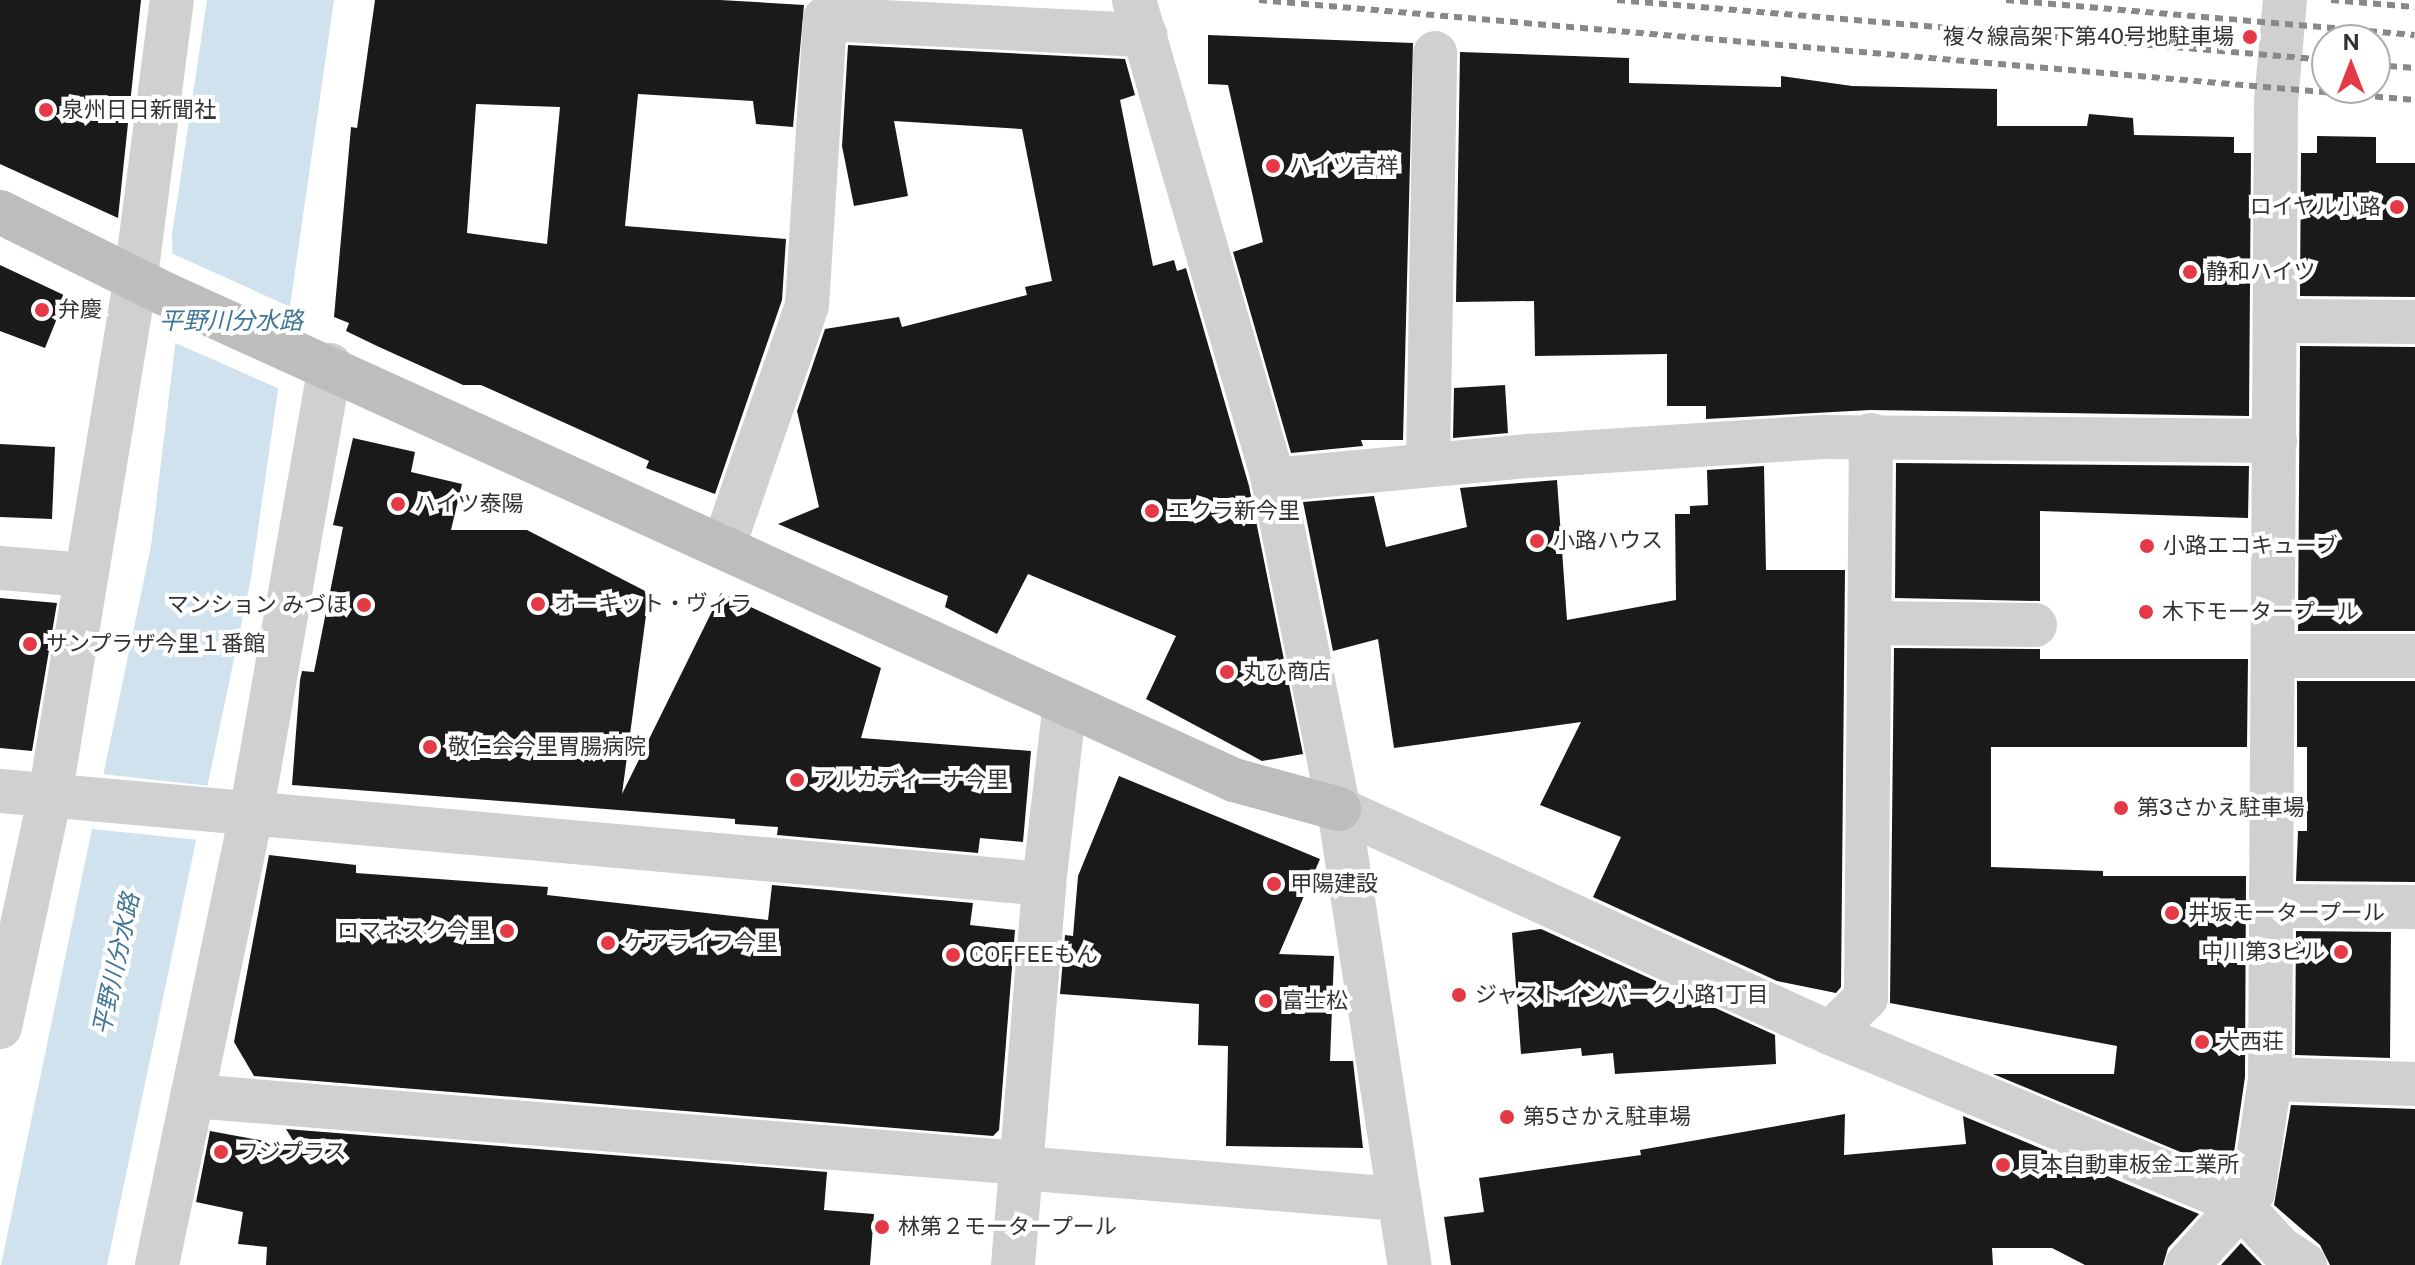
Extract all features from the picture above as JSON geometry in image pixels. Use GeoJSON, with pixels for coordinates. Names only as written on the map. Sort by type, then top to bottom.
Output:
{"type":"FeatureCollection","features":[{"type":"Feature","properties":{"kind":"street"},"geometry":{"type":"LineString","coordinates":[[0,1027],[64,798],[86,575],[149,285],[172,0]]}},
{"type":"Feature","properties":{"kind":"street"},"geometry":{"type":"LineString","coordinates":[[2187,1265],[2238,1203],[2253,1192],[2270,1079],[2278,321],[2276,102],[2285,0]]}},
{"type":"Feature","properties":{"kind":"street"},"geometry":{"type":"LineString","coordinates":[[724,545],[807,305],[825,19],[1140,18],[1273,480],[1339,809],[1410,1265]]}},
{"type":"Feature","properties":{"kind":"street"},"geometry":{"type":"LineString","coordinates":[[1428,465],[1435,53]]}},
{"type":"Feature","properties":{"kind":"street"},"geometry":{"type":"LineString","coordinates":[[0,212],[149,285],[1234,780],[1339,809],[1830,1033],[2238,1203],[2280,1248],[2305,1265]]}},
{"type":"Feature","properties":{"kind":"street"},"geometry":{"type":"LineString","coordinates":[[2278,321],[2415,322]]}},
{"type":"Feature","properties":{"kind":"street"},"geometry":{"type":"LineString","coordinates":[[157,1265],[192,1096],[321,362]]}},
{"type":"Feature","properties":{"kind":"street"},"geometry":{"type":"LineString","coordinates":[[1273,480],[1428,465],[1871,435],[2275,441]]}},
{"type":"Feature","properties":{"kind":"street"},"geometry":{"type":"LineString","coordinates":[[1830,1033],[1866,998],[1871,435]]}},
{"type":"Feature","properties":{"kind":"street"},"geometry":{"type":"LineString","coordinates":[[0,568],[86,575]]}},
{"type":"Feature","properties":{"kind":"street"},"geometry":{"type":"LineString","coordinates":[[1870,623],[2035,625]]}},
{"type":"Feature","properties":{"kind":"street"},"geometry":{"type":"LineString","coordinates":[[2274,656],[2415,656]]}},
{"type":"Feature","properties":{"kind":"street"},"geometry":{"type":"LineString","coordinates":[[1013,1265],[1044,884],[1065,703]]}},
{"type":"Feature","properties":{"kind":"street"},"geometry":{"type":"LineString","coordinates":[[0,791],[1044,884]]}},
{"type":"Feature","properties":{"kind":"street"},"geometry":{"type":"LineString","coordinates":[[2273,906],[2415,907]]}},
{"type":"Feature","properties":{"kind":"street"},"geometry":{"type":"LineString","coordinates":[[2270,1079],[2415,1084]]}},
{"type":"Feature","properties":{"kind":"street"},"geometry":{"type":"LineString","coordinates":[[192,1096],[1400,1199]]}},
{"type":"Feature","properties":{"kind":"water","name":"平野川分水路"},"geometry":{"type":"Polygon","coordinates":[[[207,0],[334,0],[251,578],[107,1265],[1,1265],[151,546],[175,346],[172,235],[207,0]]]}},
{"type":"Feature","properties":{"kind":"pier"},"geometry":{"type":"Polygon","coordinates":[[[169,252],[295,309],[284,391],[171,341],[169,252]]]}},
{"type":"Feature","properties":{"kind":"pier"},"geometry":{"type":"Polygon","coordinates":[[[102,774],[210,786],[199,840],[92,829],[102,774]]]}},
{"type":"Feature","properties":{"kind":"building"},"geometry":{"type":"Polygon","coordinates":[[[0,0],[141,0],[118,218],[0,164],[0,0]]]}},
{"type":"Feature","properties":{"kind":"building"},"geometry":{"type":"Polygon","coordinates":[[[375,0],[720,0],[804,5],[793,127],[756,124],[753,101],[638,94],[625,226],[786,239],[782,300],[715,494],[646,468],[649,461],[481,385],[463,385],[346,331],[349,323],[334,317],[351,127],[357,128],[375,0]],[[476,104],[467,233],[547,244],[560,107],[476,104]]]}},
{"type":"Feature","properties":{"kind":"building"},"geometry":{"type":"Polygon","coordinates":[[[1208,35],[1413,43],[1403,440],[1361,440],[1363,446],[1291,453],[1233,252],[1263,242],[1228,85],[1208,84],[1208,35]]]}},
{"type":"Feature","properties":{"kind":"building"},"geometry":{"type":"Polygon","coordinates":[[[848,45],[1125,59],[1135,95],[1120,100],[1153,266],[1174,260],[1177,271],[1186,268],[1249,486],[1303,754],[1262,761],[1146,699],[1176,636],[1028,574],[997,634],[945,607],[948,596],[778,524],[819,507],[797,411],[825,329],[899,317],[902,327],[1027,295],[1025,287],[1052,281],[1022,129],[894,121],[908,196],[854,206],[842,146],[848,45]]]}},
{"type":"Feature","properties":{"kind":"building"},"geometry":{"type":"Polygon","coordinates":[[[1460,52],[1629,58],[1629,83],[1781,87],[1781,76],[1852,86],[1997,89],[1997,126],[2087,126],[2089,114],[2133,118],[2134,135],[2234,137],[2234,153],[2251,153],[2249,416],[1870,410],[1706,419],[1706,406],[1667,406],[1667,354],[1535,356],[1534,301],[1456,302],[1460,52]]]}},
{"type":"Feature","properties":{"kind":"building"},"geometry":{"type":"Polygon","coordinates":[[[2317,136],[2376,137],[2376,163],[2415,163],[2415,297],[2300,296],[2301,153],[2317,153],[2317,136]]]}},
{"type":"Feature","properties":{"kind":"building"},"geometry":{"type":"Polygon","coordinates":[[[0,265],[66,296],[45,348],[0,331],[0,265]]]}},
{"type":"Feature","properties":{"kind":"building"},"geometry":{"type":"Polygon","coordinates":[[[2300,346],[2415,347],[2415,631],[2298,631],[2300,346]]]}},
{"type":"Feature","properties":{"kind":"building"},"geometry":{"type":"Polygon","coordinates":[[[1505,385],[1508,433],[1453,438],[1454,388],[1505,385]]]}},
{"type":"Feature","properties":{"kind":"building"},"geometry":{"type":"Polygon","coordinates":[[[353,438],[415,452],[411,472],[462,484],[451,530],[527,530],[649,593],[622,794],[721,593],[881,668],[861,738],[1031,751],[1023,842],[980,838],[978,853],[777,835],[778,827],[735,824],[735,819],[292,785],[300,680],[302,671],[314,672],[343,527],[333,525],[353,438]]]}},
{"type":"Feature","properties":{"kind":"building"},"geometry":{"type":"Polygon","coordinates":[[[0,444],[55,447],[52,519],[0,517],[0,444]]]}},
{"type":"Feature","properties":{"kind":"building"},"geometry":{"type":"Polygon","coordinates":[[[1896,463],[2249,466],[2248,518],[2040,511],[2040,601],[1895,598],[1896,463]]]}},
{"type":"Feature","properties":{"kind":"building"},"geometry":{"type":"Polygon","coordinates":[[[1764,466],[1766,570],[1845,570],[1841,987],[1836,993],[1777,981],[1593,897],[1621,837],[1540,805],[1581,722],[1394,748],[1378,639],[1333,651],[1303,502],[1374,496],[1386,547],[1467,527],[1460,488],[1557,480],[1567,620],[1676,600],[1675,514],[1690,514],[1690,506],[1708,505],[1707,470],[1764,466]]]}},
{"type":"Feature","properties":{"kind":"building","name":"サンプラザ今里１番館"},"geometry":{"type":"Polygon","coordinates":[[[0,598],[57,603],[32,751],[0,748],[0,598]]]}},
{"type":"Feature","properties":{"kind":"building"},"geometry":{"type":"Polygon","coordinates":[[[1894,648],[2040,649],[2040,659],[2248,659],[2247,747],[1991,747],[1991,867],[2103,871],[2103,876],[2246,876],[2245,1077],[2231,1173],[1993,1074],[2114,1074],[2117,1046],[1890,1003],[1894,648]]]}},
{"type":"Feature","properties":{"kind":"building"},"geometry":{"type":"Polygon","coordinates":[[[2297,681],[2415,681],[2415,882],[2296,881],[2298,831],[2307,831],[2307,747],[2297,747],[2297,681]]]}},
{"type":"Feature","properties":{"kind":"building"},"geometry":{"type":"Polygon","coordinates":[[[1119,776],[1320,859],[1279,954],[1334,956],[1330,1061],[1353,1061],[1363,1148],[1226,1146],[1228,1046],[1198,1045],[1199,1004],[1060,994],[1065,935],[1073,936],[1078,876],[1119,776]]]}},
{"type":"Feature","properties":{"kind":"building"},"geometry":{"type":"Polygon","coordinates":[[[269,855],[356,865],[356,873],[548,887],[547,895],[768,920],[772,885],[973,903],[970,925],[1015,930],[999,1130],[993,1136],[254,1076],[234,1042],[269,855]]]}},
{"type":"Feature","properties":{"kind":"building"},"geometry":{"type":"Polygon","coordinates":[[[1541,929],[1775,1035],[1776,1064],[1615,1074],[1613,1053],[1582,1056],[1581,1048],[1521,1054],[1512,933],[1541,929]]]}},
{"type":"Feature","properties":{"kind":"building"},"geometry":{"type":"Polygon","coordinates":[[[2296,931],[2391,932],[2390,1058],[2295,1055],[2296,931]]]}},
{"type":"Feature","properties":{"kind":"building"},"geometry":{"type":"Polygon","coordinates":[[[2291,1105],[2415,1109],[2415,1265],[2330,1265],[2320,1245],[2274,1205],[2291,1105]]]}},
{"type":"Feature","properties":{"kind":"building"},"geometry":{"type":"Polygon","coordinates":[[[1845,1114],[1844,1155],[1966,1144],[1963,1116],[2199,1214],[2168,1248],[2163,1265],[2085,1265],[2052,1248],[1992,1248],[1993,1265],[1451,1265],[1444,1217],[1484,1212],[1479,1178],[1641,1155],[1640,1150],[1845,1114]]]}},
{"type":"Feature","properties":{"kind":"building"},"geometry":{"type":"Polygon","coordinates":[[[286,1129],[827,1172],[824,1210],[874,1214],[870,1265],[266,1265],[267,1247],[238,1244],[243,1212],[196,1202],[210,1131],[297,1147],[286,1129]]]}},
{"type":"Feature","properties":{"kind":"building"},"geometry":{"type":"Polygon","coordinates":[[[2241,1243],[2262,1265],[2221,1265],[2241,1243]]]}},
{"type":"Feature","properties":{"kind":"railway"},"geometry":{"type":"LineString","coordinates":[[1259,0],[2415,100]]}},
{"type":"Feature","properties":{"kind":"railway"},"geometry":{"type":"LineString","coordinates":[[1617,0],[2311,59]]}},
{"type":"Feature","properties":{"kind":"railway"},"geometry":{"type":"LineString","coordinates":[[2006,0],[2415,35]]}},
{"type":"Feature","properties":{"kind":"railway"},"geometry":{"type":"LineString","coordinates":[[2331,0],[2415,7]]}},
{"type":"Feature","properties":{"kind":"railway"},"geometry":{"type":"LineString","coordinates":[[2391,66],[2415,68]]}},
{"type":"Feature","properties":{"kind":"place","name":"複々線高架下第40号地駐車場"},"geometry":{"type":"Point","coordinates":[2250,37]}},
{"type":"Feature","properties":{"kind":"place","name":"泉州日日新聞社"},"geometry":{"type":"Point","coordinates":[46,110]}},
{"type":"Feature","properties":{"kind":"place","name":"ハイツ吉祥"},"geometry":{"type":"Point","coordinates":[1273,166]}},
{"type":"Feature","properties":{"kind":"place","name":"ロイヤル小路"},"geometry":{"type":"Point","coordinates":[2397,207]}},
{"type":"Feature","properties":{"kind":"place","name":"静和ハイツ"},"geometry":{"type":"Point","coordinates":[2190,272]}},
{"type":"Feature","properties":{"kind":"place","name":"弁慶"},"geometry":{"type":"Point","coordinates":[42,310]}},
{"type":"Feature","properties":{"kind":"place","name":"ハイツ泰陽"},"geometry":{"type":"Point","coordinates":[398,504]}},
{"type":"Feature","properties":{"kind":"place","name":"エクラ新今里"},"geometry":{"type":"Point","coordinates":[1152,511]}},
{"type":"Feature","properties":{"kind":"place","name":"小路ハウス"},"geometry":{"type":"Point","coordinates":[1537,541]}},
{"type":"Feature","properties":{"kind":"place","name":"小路エコキューブ"},"geometry":{"type":"Point","coordinates":[2147,546]}},
{"type":"Feature","properties":{"kind":"place","name":"オーキット・ヴィラ"},"geometry":{"type":"Point","coordinates":[538,604]}},
{"type":"Feature","properties":{"kind":"place","name":"マンション みづほ"},"geometry":{"type":"Point","coordinates":[364,605]}},
{"type":"Feature","properties":{"kind":"place","name":"木下モータープール"},"geometry":{"type":"Point","coordinates":[2146,612]}},
{"type":"Feature","properties":{"kind":"place","name":"サンプラザ今里１番館"},"geometry":{"type":"Point","coordinates":[30,644]}},
{"type":"Feature","properties":{"kind":"place","name":"丸ひ商店"},"geometry":{"type":"Point","coordinates":[1227,672]}},
{"type":"Feature","properties":{"kind":"place","name":"敬仁会今里胃腸病院"},"geometry":{"type":"Point","coordinates":[430,747]}},
{"type":"Feature","properties":{"kind":"place","name":"アルカディーナ今里"},"geometry":{"type":"Point","coordinates":[797,780]}},
{"type":"Feature","properties":{"kind":"place","name":"第3さかえ駐車場"},"geometry":{"type":"Point","coordinates":[2121,808]}},
{"type":"Feature","properties":{"kind":"place","name":"甲陽建設"},"geometry":{"type":"Point","coordinates":[1274,884]}},
{"type":"Feature","properties":{"kind":"place","name":"井坂モータープール"},"geometry":{"type":"Point","coordinates":[2172,913]}},
{"type":"Feature","properties":{"kind":"place","name":"ロマネスク今里"},"geometry":{"type":"Point","coordinates":[507,931]}},
{"type":"Feature","properties":{"kind":"place","name":"ケアライフ今里"},"geometry":{"type":"Point","coordinates":[608,943]}},
{"type":"Feature","properties":{"kind":"place","name":"中川第3ビル"},"geometry":{"type":"Point","coordinates":[2341,952]}},
{"type":"Feature","properties":{"kind":"place","name":"COFFEEもん"},"geometry":{"type":"Point","coordinates":[953,955]}},
{"type":"Feature","properties":{"kind":"place","name":"ジャストインパーク小路1丁目"},"geometry":{"type":"Point","coordinates":[1459,995]}},
{"type":"Feature","properties":{"kind":"place","name":"富士松"},"geometry":{"type":"Point","coordinates":[1266,1001]}},
{"type":"Feature","properties":{"kind":"place","name":"大西荘"},"geometry":{"type":"Point","coordinates":[2202,1042]}},
{"type":"Feature","properties":{"kind":"place","name":"第5さかえ駐車場"},"geometry":{"type":"Point","coordinates":[1507,1117]}},
{"type":"Feature","properties":{"kind":"place","name":"フジプラス"},"geometry":{"type":"Point","coordinates":[221,1152]}},
{"type":"Feature","properties":{"kind":"place","name":"貝本自動車板金工業所"},"geometry":{"type":"Point","coordinates":[2003,1165]}},
{"type":"Feature","properties":{"kind":"place","name":"林第２モータープール"},"geometry":{"type":"Point","coordinates":[882,1227]}}]}
